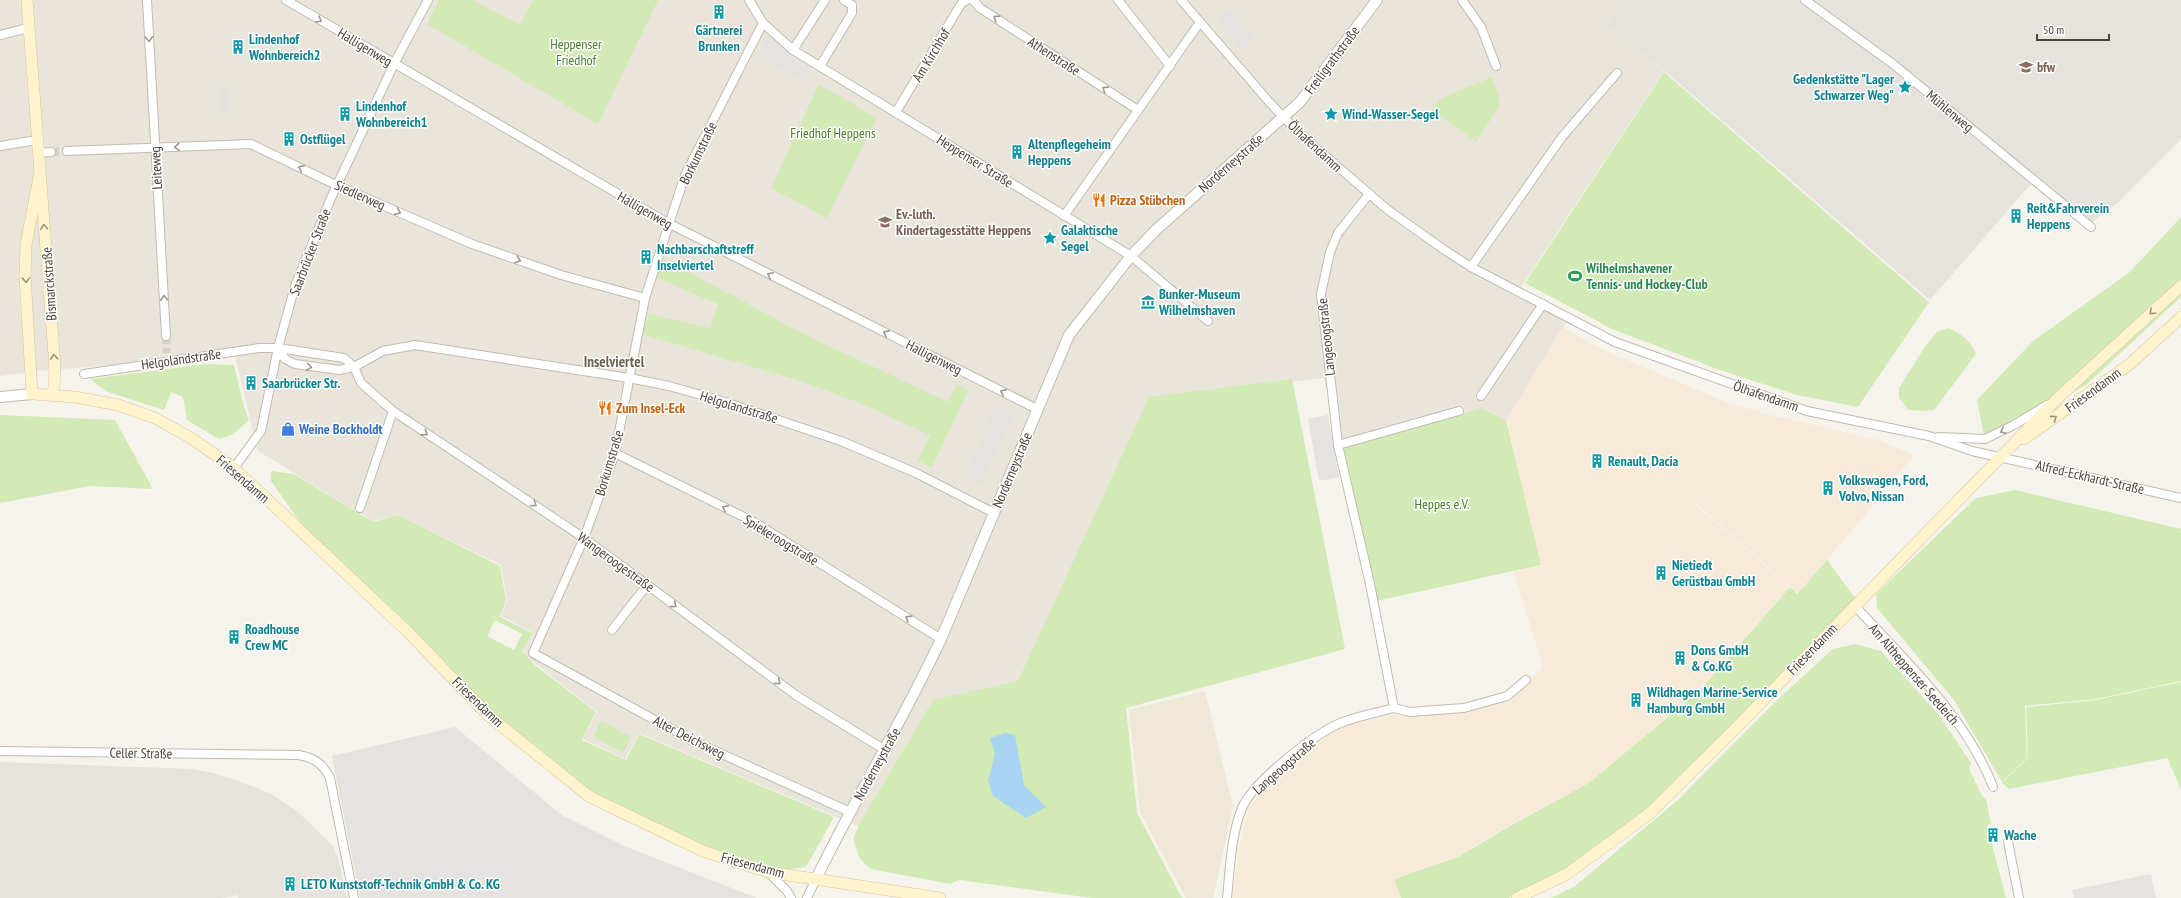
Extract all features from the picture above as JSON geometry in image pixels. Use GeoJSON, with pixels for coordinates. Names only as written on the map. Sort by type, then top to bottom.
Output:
{"type":"FeatureCollection","features":[{"type":"Feature","properties":{"kind":"main road","name":"Bismarckstraße"},"geometry":{"type":"LineString","coordinates":[[27,0],[55,376],[51,395]]}},
{"type":"Feature","properties":{"kind":"main road","name":"Bismarckstraße"},"geometry":{"type":"LineString","coordinates":[[32,394],[26,283],[26,252],[40,172]]}},
{"type":"Feature","properties":{"kind":"main road","name":"Friesendamm"},"geometry":{"type":"LineString","coordinates":[[1518,898],[1567,874],[1649,814],[1733,731],[1854,605],[2060,396],[2181,286]]}},
{"type":"Feature","properties":{"kind":"main road","name":"Friesendamm"},"geometry":{"type":"LineString","coordinates":[[2000,457],[2130,364],[2181,317]]}},
{"type":"Feature","properties":{"kind":"main road","name":"Friesendamm"},"geometry":{"type":"LineString","coordinates":[[55,376],[62,389],[75,397]]}},
{"type":"Feature","properties":{"kind":"main road","name":"Friesendamm"},"geometry":{"type":"LineString","coordinates":[[32,394],[75,397],[118,405],[155,418],[191,438],[234,468],[409,633],[489,716],[590,797],[703,851],[768,872],[940,898]]}},
{"type":"Feature","properties":{"kind":"street","name":"Leiteweg"},"geometry":{"type":"LineString","coordinates":[[147,0],[166,336]]}},
{"type":"Feature","properties":{"kind":"street","name":"Halligenweg"},"geometry":{"type":"LineString","coordinates":[[286,0],[668,223],[1037,409]]}},
{"type":"Feature","properties":{"kind":"street","name":"Saarbrücker Straße"},"geometry":{"type":"LineString","coordinates":[[234,468],[261,431],[278,348],[295,286],[336,185],[394,64],[428,0]]}},
{"type":"Feature","properties":{"kind":"street","name":"Heppenser Straße"},"geometry":{"type":"LineString","coordinates":[[749,0],[764,23],[793,50],[1131,256],[1208,321]]}},
{"type":"Feature","properties":{"kind":"street"},"geometry":{"type":"LineString","coordinates":[[793,50],[825,0]]}},
{"type":"Feature","properties":{"kind":"street"},"geometry":{"type":"LineString","coordinates":[[820,66],[852,13],[852,5],[844,0]]}},
{"type":"Feature","properties":{"kind":"street","name":"Am Kirchhof"},"geometry":{"type":"LineString","coordinates":[[896,112],[961,4],[967,0]]}},
{"type":"Feature","properties":{"kind":"street","name":"Athenstraße"},"geometry":{"type":"LineString","coordinates":[[973,0],[980,8],[1138,110]]}},
{"type":"Feature","properties":{"kind":"street"},"geometry":{"type":"LineString","coordinates":[[1118,0],[1170,66]]}},
{"type":"Feature","properties":{"kind":"street","name":"Ölhafendamm"},"geometry":{"type":"LineString","coordinates":[[1181,0],[1284,117],[1369,194],[1419,233],[1471,267],[1615,342],[1807,411],[1929,436],[1972,451],[2000,457]]}},
{"type":"Feature","properties":{"kind":"street","name":"Freiligrathstraße"},"geometry":{"type":"LineString","coordinates":[[1284,117],[1300,102],[1377,0]]}},
{"type":"Feature","properties":{"kind":"street"},"geometry":{"type":"LineString","coordinates":[[1462,0],[1482,27],[1496,66]]}},
{"type":"Feature","properties":{"kind":"street","name":"Mühlenweg"},"geometry":{"type":"LineString","coordinates":[[1805,0],[1893,64],[2091,227]]}},
{"type":"Feature","properties":{"kind":"street"},"geometry":{"type":"LineString","coordinates":[[1064,216],[1200,22]]}},
{"type":"Feature","properties":{"kind":"street","name":"Borkumstraße"},"geometry":{"type":"LineString","coordinates":[[533,653],[584,538],[615,453],[645,298],[668,223],[685,175],[764,23]]}},
{"type":"Feature","properties":{"kind":"street"},"geometry":{"type":"LineString","coordinates":[[0,35],[28,28]]}},
{"type":"Feature","properties":{"kind":"street"},"geometry":{"type":"LineString","coordinates":[[1471,267],[1562,137],[1617,72]]}},
{"type":"Feature","properties":{"kind":"street","name":"Norderneystraße"},"geometry":{"type":"LineString","coordinates":[[816,880],[850,812],[919,686],[941,639],[1069,335],[1131,256],[1187,201],[1284,117]]}},
{"type":"Feature","properties":{"kind":"street"},"geometry":{"type":"LineString","coordinates":[[0,146],[37,140]]}},
{"type":"Feature","properties":{"kind":"street","name":"Siedlerweg"},"geometry":{"type":"LineString","coordinates":[[67,151],[251,144],[336,185],[472,244],[561,275],[645,298]]}},
{"type":"Feature","properties":{"kind":"street"},"geometry":{"type":"LineString","coordinates":[[38,153],[51,152]]}},
{"type":"Feature","properties":{"kind":"street","name":"Langeoogstraße"},"geometry":{"type":"LineString","coordinates":[[1369,194],[1338,233],[1330,252],[1321,294],[1338,445],[1370,584],[1394,708]]}},
{"type":"Feature","properties":{"kind":"street"},"geometry":{"type":"LineString","coordinates":[[1481,396],[1543,304]]}},
{"type":"Feature","properties":{"kind":"street","name":"Helgolandstraße"},"geometry":{"type":"LineString","coordinates":[[278,348],[285,359],[294,364],[339,370],[354,367],[383,351],[414,345],[629,378],[669,386],[719,400],[841,441],[916,473],[994,513]]}},
{"type":"Feature","properties":{"kind":"street","name":"Helgolandstraße"},"geometry":{"type":"LineString","coordinates":[[84,374],[167,357],[259,348],[278,348],[344,358],[354,367]]}},
{"type":"Feature","properties":{"kind":"street","name":"Wangeroogestraße"},"geometry":{"type":"LineString","coordinates":[[354,367],[361,383],[393,411],[584,538],[797,696],[885,750]]}},
{"type":"Feature","properties":{"kind":"street"},"geometry":{"type":"LineString","coordinates":[[0,397],[32,394]]}},
{"type":"Feature","properties":{"kind":"street","name":"Friesendamm"},"geometry":{"type":"LineString","coordinates":[[1929,436],[1985,439],[2014,425],[2060,396]]}},
{"type":"Feature","properties":{"kind":"street"},"geometry":{"type":"LineString","coordinates":[[360,508],[393,411]]}},
{"type":"Feature","properties":{"kind":"street"},"geometry":{"type":"LineString","coordinates":[[1338,445],[1459,411]]}},
{"type":"Feature","properties":{"kind":"street","name":"Spiekeroogstraße"},"geometry":{"type":"LineString","coordinates":[[615,453],[754,522],[941,639]]}},
{"type":"Feature","properties":{"kind":"street","name":"Alfred-Eckhardt-Straße"},"geometry":{"type":"LineString","coordinates":[[2000,457],[2181,498]]}},
{"type":"Feature","properties":{"kind":"street"},"geometry":{"type":"LineString","coordinates":[[612,630],[647,584]]}},
{"type":"Feature","properties":{"kind":"street","name":"Am Altheppenser Seedeich"},"geometry":{"type":"LineString","coordinates":[[1854,605],[1892,646],[1948,712],[1979,759],[1993,787]]}},
{"type":"Feature","properties":{"kind":"street","name":"Alter Deichsweg"},"geometry":{"type":"LineString","coordinates":[[533,653],[691,740],[850,812]]}},
{"type":"Feature","properties":{"kind":"street","name":"Langeoogstraße"},"geometry":{"type":"LineString","coordinates":[[1227,898],[1238,821],[1243,806],[1252,792],[1282,764],[1323,732],[1353,718],[1394,708],[1410,712],[1464,708],[1508,696],[1526,680]]}},
{"type":"Feature","properties":{"kind":"street","name":"Celler Straße"},"geometry":{"type":"LineString","coordinates":[[0,751],[282,755],[310,757],[319,762],[328,774],[332,786],[354,898]]}},
{"type":"Feature","properties":{"kind":"street"},"geometry":{"type":"LineString","coordinates":[[2008,842],[2019,898]]}},
{"type":"Feature","properties":{"kind":"street"},"geometry":{"type":"LineString","coordinates":[[768,872],[788,891],[791,898]]}},
{"type":"Feature","properties":{"kind":"street"},"geometry":{"type":"LineString","coordinates":[[807,898],[816,880]]}},
{"type":"Feature","properties":{"kind":"shaded area"},"geometry":{"type":"Polygon","coordinates":[[[0,0],[1626,0],[1606,24],[1664,71],[1519,290],[1568,319],[1507,420],[1482,408],[1341,448],[1324,378],[1152,398],[1019,683],[860,827],[639,733],[625,759],[583,739],[597,712],[522,653],[532,632],[501,616],[507,600],[501,565],[398,515],[372,521],[258,451],[235,356],[47,370],[0,376],[0,0]]]}},
{"type":"Feature","properties":{"kind":"shaded area"},"geometry":{"type":"Polygon","coordinates":[[[1626,0],[2181,0],[2181,139],[2114,206],[2091,223],[2035,179],[1930,300],[1667,73],[1606,24],[1626,0]]]}},
{"type":"Feature","properties":{"kind":"shaded area"},"geometry":{"type":"Polygon","coordinates":[[[1230,9],[1254,37],[1242,50],[1218,21],[1230,9]]]}},
{"type":"Feature","properties":{"kind":"shaded area"},"geometry":{"type":"Polygon","coordinates":[[[769,35],[811,66],[803,80],[758,55],[769,35]]]}},
{"type":"Feature","properties":{"kind":"shaded area"},"geometry":{"type":"Polygon","coordinates":[[[227,82],[229,116],[222,116],[220,83],[227,82]]]}},
{"type":"Feature","properties":{"kind":"shaded area"},"geometry":{"type":"Polygon","coordinates":[[[1563,328],[1608,352],[1726,402],[1770,415],[1879,440],[1914,455],[1858,524],[1797,593],[1696,503],[1594,544],[1695,504],[1789,587],[1698,691],[1589,783],[1515,822],[1457,857],[1394,878],[1400,898],[1232,898],[1239,850],[1249,807],[1299,757],[1319,741],[1346,724],[1397,715],[1438,713],[1510,691],[1528,683],[1543,667],[1514,572],[1541,566],[1507,420],[1563,328]]]}},
{"type":"Feature","properties":{"kind":"shaded area"},"geometry":{"type":"Polygon","coordinates":[[[996,406],[1014,414],[982,484],[964,475],[996,406]]]}},
{"type":"Feature","properties":{"kind":"shaded area"},"geometry":{"type":"Polygon","coordinates":[[[1328,415],[1339,477],[1319,481],[1308,419],[1328,415]]]}},
{"type":"Feature","properties":{"kind":"shaded area"},"geometry":{"type":"Polygon","coordinates":[[[1205,691],[1233,806],[1213,898],[1186,898],[1140,812],[1129,710],[1205,691]]]}},
{"type":"Feature","properties":{"kind":"shaded area"},"geometry":{"type":"Polygon","coordinates":[[[455,727],[563,816],[627,847],[757,898],[360,898],[332,756],[455,727]]]}},
{"type":"Feature","properties":{"kind":"shaded area"},"geometry":{"type":"Polygon","coordinates":[[[0,762],[193,769],[217,774],[250,785],[273,795],[298,812],[332,845],[338,857],[347,898],[238,898],[237,895],[222,898],[0,898],[0,762]]]}},
{"type":"Feature","properties":{"kind":"shaded area"},"geometry":{"type":"Polygon","coordinates":[[[2151,874],[2156,898],[2074,898],[2072,890],[2151,874]]]}},
{"type":"Feature","properties":{"kind":"green space","name":"Heppenser Friedhof"},"geometry":{"type":"Polygon","coordinates":[[[439,0],[472,0],[520,25],[533,0],[658,0],[598,124],[427,24],[439,0]]]}},
{"type":"Feature","properties":{"kind":"green space"},"geometry":{"type":"Polygon","coordinates":[[[1664,72],[1929,302],[1858,407],[1797,395],[1717,369],[1612,329],[1525,283],[1664,72]]]}},
{"type":"Feature","properties":{"kind":"green space"},"geometry":{"type":"Polygon","coordinates":[[[1492,77],[1499,97],[1498,108],[1476,142],[1432,110],[1441,99],[1492,77]]]}},
{"type":"Feature","properties":{"kind":"green space","name":"Friedhof Heppens"},"geometry":{"type":"Polygon","coordinates":[[[819,84],[877,118],[827,218],[771,188],[819,84]]]}},
{"type":"Feature","properties":{"kind":"green space"},"geometry":{"type":"Polygon","coordinates":[[[2181,217],[2181,297],[2085,386],[1984,436],[1977,400],[2033,341],[2130,272],[2181,217]]]}},
{"type":"Feature","properties":{"kind":"green space"},"geometry":{"type":"Polygon","coordinates":[[[664,259],[808,336],[948,402],[957,385],[969,389],[932,467],[918,461],[930,435],[857,402],[800,381],[642,334],[649,314],[710,328],[718,304],[657,278],[664,259]]]}},
{"type":"Feature","properties":{"kind":"green space"},"geometry":{"type":"Polygon","coordinates":[[[1949,328],[1965,338],[1976,354],[1934,410],[1909,410],[1899,398],[1899,388],[1926,345],[1937,332],[1949,328]]]}},
{"type":"Feature","properties":{"kind":"green space"},"geometry":{"type":"Polygon","coordinates":[[[206,364],[234,365],[244,407],[249,420],[232,435],[219,439],[187,420],[183,397],[171,392],[164,410],[108,392],[90,379],[206,364]]]}},
{"type":"Feature","properties":{"kind":"green space"},"geometry":{"type":"Polygon","coordinates":[[[1292,379],[1345,649],[1126,708],[1137,813],[1182,898],[1092,898],[959,880],[950,884],[871,869],[860,859],[853,839],[860,823],[933,700],[1018,681],[1149,397],[1292,379]]]}},
{"type":"Feature","properties":{"kind":"green space","name":"Heppes e.V."},"geometry":{"type":"Polygon","coordinates":[[[1482,408],[1506,420],[1541,565],[1376,601],[1341,448],[1482,408]]]}},
{"type":"Feature","properties":{"kind":"green space"},"geometry":{"type":"Polygon","coordinates":[[[0,415],[115,420],[153,489],[90,486],[0,503],[0,415]]]}},
{"type":"Feature","properties":{"kind":"green space"},"geometry":{"type":"Polygon","coordinates":[[[271,471],[294,474],[373,522],[398,515],[500,566],[506,600],[500,617],[532,633],[522,652],[536,666],[596,712],[582,740],[626,760],[639,734],[834,817],[806,867],[783,870],[704,850],[592,796],[490,715],[299,521],[271,481],[271,471]],[[495,620],[487,636],[514,650],[522,634],[495,620]]]}},
{"type":"Feature","properties":{"kind":"green space"},"geometry":{"type":"Polygon","coordinates":[[[2015,490],[2181,529],[2181,681],[2096,699],[2025,706],[2027,758],[2002,782],[1954,700],[1877,608],[1876,594],[1976,498],[2015,490]]]}},
{"type":"Feature","properties":{"kind":"green space"},"geometry":{"type":"Polygon","coordinates":[[[1827,560],[1855,598],[1739,721],[1647,811],[1565,871],[1509,898],[1401,898],[1394,879],[1458,857],[1515,823],[1589,783],[1699,691],[1790,587],[1797,594],[1827,560]]]}},
{"type":"Feature","properties":{"kind":"green space"},"geometry":{"type":"Polygon","coordinates":[[[1855,644],[1881,651],[1939,715],[1971,763],[1969,769],[1982,796],[1986,799],[1991,824],[1987,825],[2006,898],[1551,898],[1575,886],[1678,800],[1776,701],[1833,649],[1855,644]]]}},
{"type":"Feature","properties":{"kind":"green space"},"geometry":{"type":"Polygon","coordinates":[[[2181,682],[2181,789],[2167,758],[2009,789],[2002,783],[2028,758],[2026,707],[2096,700],[2181,682]]]}},
{"type":"Feature","properties":{"kind":"green space"},"geometry":{"type":"Polygon","coordinates":[[[601,721],[631,737],[623,753],[593,737],[601,721]]]}},
{"type":"Feature","properties":{"kind":"water"},"geometry":{"type":"Polygon","coordinates":[[[1005,733],[1015,735],[1024,785],[1046,807],[1026,818],[993,796],[988,780],[995,754],[990,738],[1005,733]]]}},
{"type":"Feature","properties":{"kind":"tunnel"},"geometry":{"type":"LineString","coordinates":[[51,152],[67,151]]}},
{"type":"Feature","properties":{"kind":"tunnel"},"geometry":{"type":"LineString","coordinates":[[166,336],[167,353]]}},
{"type":"Feature","properties":{"kind":"place","name":"Gärtnerei Brunken"},"geometry":{"type":"Point","coordinates":[719,12]}},
{"type":"Feature","properties":{"kind":"place","name":"Lindenhof Wohnbereich2"},"geometry":{"type":"Point","coordinates":[238,47]}},
{"type":"Feature","properties":{"kind":"place","name":"bfw"},"geometry":{"type":"Point","coordinates":[2026,67]}},
{"type":"Feature","properties":{"kind":"place","name":"Gedenkstätte \"Lager Schwarzer Weg\""},"geometry":{"type":"Point","coordinates":[1905,87]}},
{"type":"Feature","properties":{"kind":"place","name":"Lindenhof Wohnbereich1"},"geometry":{"type":"Point","coordinates":[345,114]}},
{"type":"Feature","properties":{"kind":"place","name":"Wind-Wasser-Segel"},"geometry":{"type":"Point","coordinates":[1331,114]}},
{"type":"Feature","properties":{"kind":"place","name":"Ostflügel"},"geometry":{"type":"Point","coordinates":[289,139]}},
{"type":"Feature","properties":{"kind":"place","name":"Altenpflegeheim Heppens"},"geometry":{"type":"Point","coordinates":[1017,152]}},
{"type":"Feature","properties":{"kind":"place","name":"Pizza Stübchen"},"geometry":{"type":"Point","coordinates":[1099,200]}},
{"type":"Feature","properties":{"kind":"place","name":"Reit&Fahrverein Heppens"},"geometry":{"type":"Point","coordinates":[2016,216]}},
{"type":"Feature","properties":{"kind":"place","name":"Ev.-luth. Kindertagesstätte Heppens"},"geometry":{"type":"Point","coordinates":[885,222]}},
{"type":"Feature","properties":{"kind":"place","name":"Galaktische Segel"},"geometry":{"type":"Point","coordinates":[1050,238]}},
{"type":"Feature","properties":{"kind":"place","name":"Nachbarschaftstreff Inselviertel"},"geometry":{"type":"Point","coordinates":[646,257]}},
{"type":"Feature","properties":{"kind":"place","name":"Wilhelmshavener Tennis- und Hockey-Club"},"geometry":{"type":"Point","coordinates":[1575,276]}},
{"type":"Feature","properties":{"kind":"place","name":"Bunker-Museum Wilhelmshaven"},"geometry":{"type":"Point","coordinates":[1148,302]}},
{"type":"Feature","properties":{"kind":"place","name":"Saarbrücker Str."},"geometry":{"type":"Point","coordinates":[251,383]}},
{"type":"Feature","properties":{"kind":"place","name":"Zum Insel-Eck"},"geometry":{"type":"Point","coordinates":[605,408]}},
{"type":"Feature","properties":{"kind":"place","name":"Weine Bockholdt"},"geometry":{"type":"Point","coordinates":[288,429]}},
{"type":"Feature","properties":{"kind":"place","name":"Renault, Dacia"},"geometry":{"type":"Point","coordinates":[1597,461]}},
{"type":"Feature","properties":{"kind":"place","name":"Volkswagen, Ford, Volvo, Nissan"},"geometry":{"type":"Point","coordinates":[1828,488]}},
{"type":"Feature","properties":{"kind":"place","name":"Nietiedt Gerüstbau GmbH"},"geometry":{"type":"Point","coordinates":[1661,573]}},
{"type":"Feature","properties":{"kind":"place","name":"Roadhouse Crew MC"},"geometry":{"type":"Point","coordinates":[234,637]}},
{"type":"Feature","properties":{"kind":"place","name":"Dons GmbH & Co.KG"},"geometry":{"type":"Point","coordinates":[1680,658]}},
{"type":"Feature","properties":{"kind":"place","name":"Wildhagen Marine-Service Hamburg GmbH"},"geometry":{"type":"Point","coordinates":[1636,700]}},
{"type":"Feature","properties":{"kind":"place","name":"Wache"},"geometry":{"type":"Point","coordinates":[1993,835]}},
{"type":"Feature","properties":{"kind":"place","name":"LETO Kunststoff-Technik GmbH & Co. KG"},"geometry":{"type":"Point","coordinates":[290,884]}},
{"type":"Feature","properties":{"kind":"district","name":"Inselviertel"},"geometry":{"type":"Point","coordinates":[614,362]}}]}
